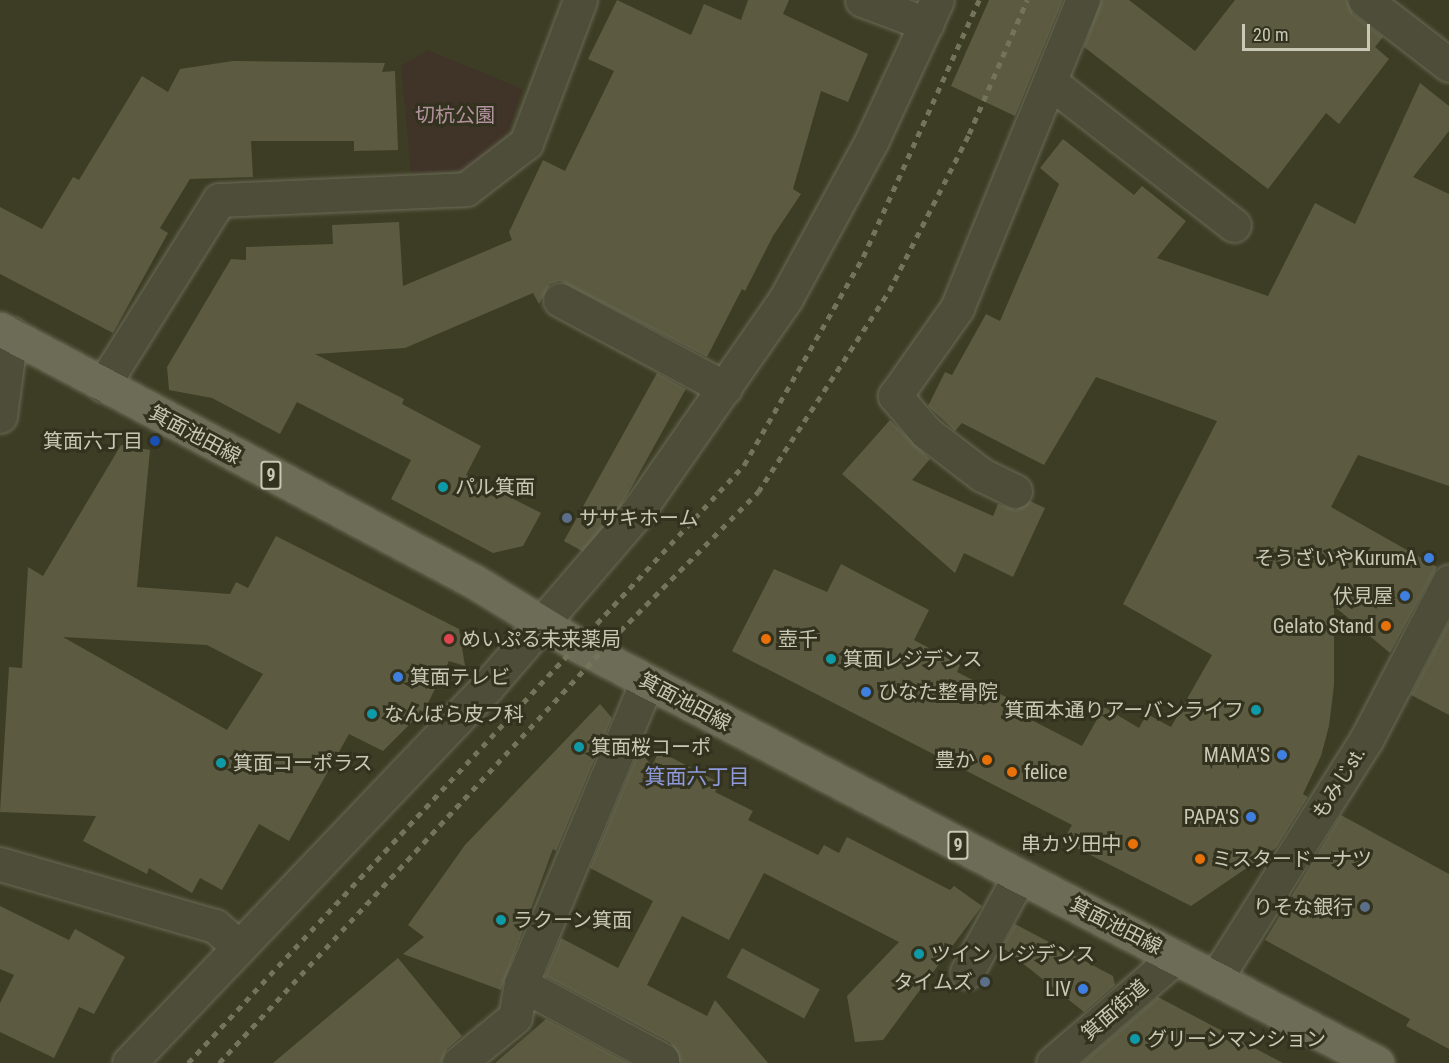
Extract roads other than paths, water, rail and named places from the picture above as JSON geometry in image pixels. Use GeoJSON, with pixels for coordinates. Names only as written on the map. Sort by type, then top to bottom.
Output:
{"type":"FeatureCollection","features":[{"type":"Feature","properties":{"kind":"main road","name":"箕面池田線"},"geometry":{"type":"LineString","coordinates":[[5,332],[475,582],[541,624],[647,682],[1377,1063]]}},
{"type":"Feature","properties":{"kind":"street"},"geometry":{"type":"LineString","coordinates":[[104,385],[219,200],[466,189],[526,143],[580,0]]}},
{"type":"Feature","properties":{"kind":"street"},"geometry":{"type":"LineString","coordinates":[[129,1063],[238,946],[488,687],[636,514],[725,388],[786,298],[872,140],[932,12],[862,0]]}},
{"type":"Feature","properties":{"kind":"street"},"geometry":{"type":"LineString","coordinates":[[1015,491],[982,475],[926,432],[895,396],[957,308],[1083,0]]}},
{"type":"Feature","properties":{"kind":"street"},"geometry":{"type":"LineString","coordinates":[[1365,0],[1449,65]]}},
{"type":"Feature","properties":{"kind":"street"},"geometry":{"type":"LineString","coordinates":[[1050,82],[1234,225]]}},
{"type":"Feature","properties":{"kind":"street"},"geometry":{"type":"LineString","coordinates":[[560,300],[725,388]]}},
{"type":"Feature","properties":{"kind":"street"},"geometry":{"type":"LineString","coordinates":[[0,416],[5,332]]}},
{"type":"Feature","properties":{"kind":"street","name":"もみじst."},"geometry":{"type":"LineString","coordinates":[[1216,978],[1366,740],[1444,599]]}},
{"type":"Feature","properties":{"kind":"street"},"geometry":{"type":"LineString","coordinates":[[459,1063],[515,1017],[521,984],[647,682]]}},
{"type":"Feature","properties":{"kind":"street"},"geometry":{"type":"LineString","coordinates":[[0,864],[215,926],[238,946]]}},
{"type":"Feature","properties":{"kind":"street"},"geometry":{"type":"LineString","coordinates":[[967,972],[1019,877]]}},
{"type":"Feature","properties":{"kind":"street","name":"箕面街道"},"geometry":{"type":"LineString","coordinates":[[1053,1063],[1176,957]]}},
{"type":"Feature","properties":{"kind":"street"},"geometry":{"type":"LineString","coordinates":[[521,984],[662,1060],[659,1063]]}},
{"type":"Feature","properties":{"kind":"railway"},"geometry":{"type":"LineString","coordinates":[[188,1063],[744,465],[863,257],[979,0]]}},
{"type":"Feature","properties":{"kind":"railway"},"geometry":{"type":"LineString","coordinates":[[219,1063],[620,631],[758,492],[889,291],[969,134],[1027,0]]}},
{"type":"Feature","properties":{"kind":"place","name":"箕面六丁目"},"geometry":{"type":"Point","coordinates":[155,441]}},
{"type":"Feature","properties":{"kind":"place","name":"パル箕面"},"geometry":{"type":"Point","coordinates":[443,487]}},
{"type":"Feature","properties":{"kind":"place","name":"ササキホーム"},"geometry":{"type":"Point","coordinates":[567,518]}},
{"type":"Feature","properties":{"kind":"place","name":"そうざいやKurumA"},"geometry":{"type":"Point","coordinates":[1429,558]}},
{"type":"Feature","properties":{"kind":"place","name":"伏見屋"},"geometry":{"type":"Point","coordinates":[1405,596]}},
{"type":"Feature","properties":{"kind":"place","name":"Gelato Stand"},"geometry":{"type":"Point","coordinates":[1386,626]}},
{"type":"Feature","properties":{"kind":"place","name":"めいぷる未来薬局"},"geometry":{"type":"Point","coordinates":[449,639]}},
{"type":"Feature","properties":{"kind":"place","name":"壺千"},"geometry":{"type":"Point","coordinates":[766,639]}},
{"type":"Feature","properties":{"kind":"place","name":"箕面レジデンス"},"geometry":{"type":"Point","coordinates":[831,659]}},
{"type":"Feature","properties":{"kind":"place","name":"箕面テレビ"},"geometry":{"type":"Point","coordinates":[398,677]}},
{"type":"Feature","properties":{"kind":"place","name":"ひなた整骨院"},"geometry":{"type":"Point","coordinates":[866,692]}},
{"type":"Feature","properties":{"kind":"place","name":"箕面本通りアーバンライフ"},"geometry":{"type":"Point","coordinates":[1256,710]}},
{"type":"Feature","properties":{"kind":"place","name":"なんばら皮フ科"},"geometry":{"type":"Point","coordinates":[372,714]}},
{"type":"Feature","properties":{"kind":"place","name":"箕面桜コーポ"},"geometry":{"type":"Point","coordinates":[579,747]}},
{"type":"Feature","properties":{"kind":"place","name":"MAMA'S"},"geometry":{"type":"Point","coordinates":[1282,755]}},
{"type":"Feature","properties":{"kind":"place","name":"豊か"},"geometry":{"type":"Point","coordinates":[987,760]}},
{"type":"Feature","properties":{"kind":"place","name":"箕面コーポラス"},"geometry":{"type":"Point","coordinates":[221,763]}},
{"type":"Feature","properties":{"kind":"place","name":"felice"},"geometry":{"type":"Point","coordinates":[1012,772]}},
{"type":"Feature","properties":{"kind":"place","name":"PAPA'S"},"geometry":{"type":"Point","coordinates":[1251,817]}},
{"type":"Feature","properties":{"kind":"place","name":"串カツ田中"},"geometry":{"type":"Point","coordinates":[1133,844]}},
{"type":"Feature","properties":{"kind":"place","name":"ミスタードーナツ"},"geometry":{"type":"Point","coordinates":[1200,859]}},
{"type":"Feature","properties":{"kind":"place","name":"りそな銀行"},"geometry":{"type":"Point","coordinates":[1365,907]}},
{"type":"Feature","properties":{"kind":"place","name":"ラクーン箕面"},"geometry":{"type":"Point","coordinates":[501,920]}},
{"type":"Feature","properties":{"kind":"place","name":"ツイン レジデンス"},"geometry":{"type":"Point","coordinates":[919,954]}},
{"type":"Feature","properties":{"kind":"place","name":"タイムズ"},"geometry":{"type":"Point","coordinates":[985,982]}},
{"type":"Feature","properties":{"kind":"place","name":"LIV"},"geometry":{"type":"Point","coordinates":[1083,989]}},
{"type":"Feature","properties":{"kind":"place","name":"グリーンマンション"},"geometry":{"type":"Point","coordinates":[1135,1039]}},
{"type":"Feature","properties":{"kind":"district","name":"箕面六丁目"},"geometry":{"type":"Point","coordinates":[697,777]}},
{"type":"Feature","properties":{"kind":"park label","name":"切杭公園"},"geometry":{"type":"Point","coordinates":[455,115]}}]}
